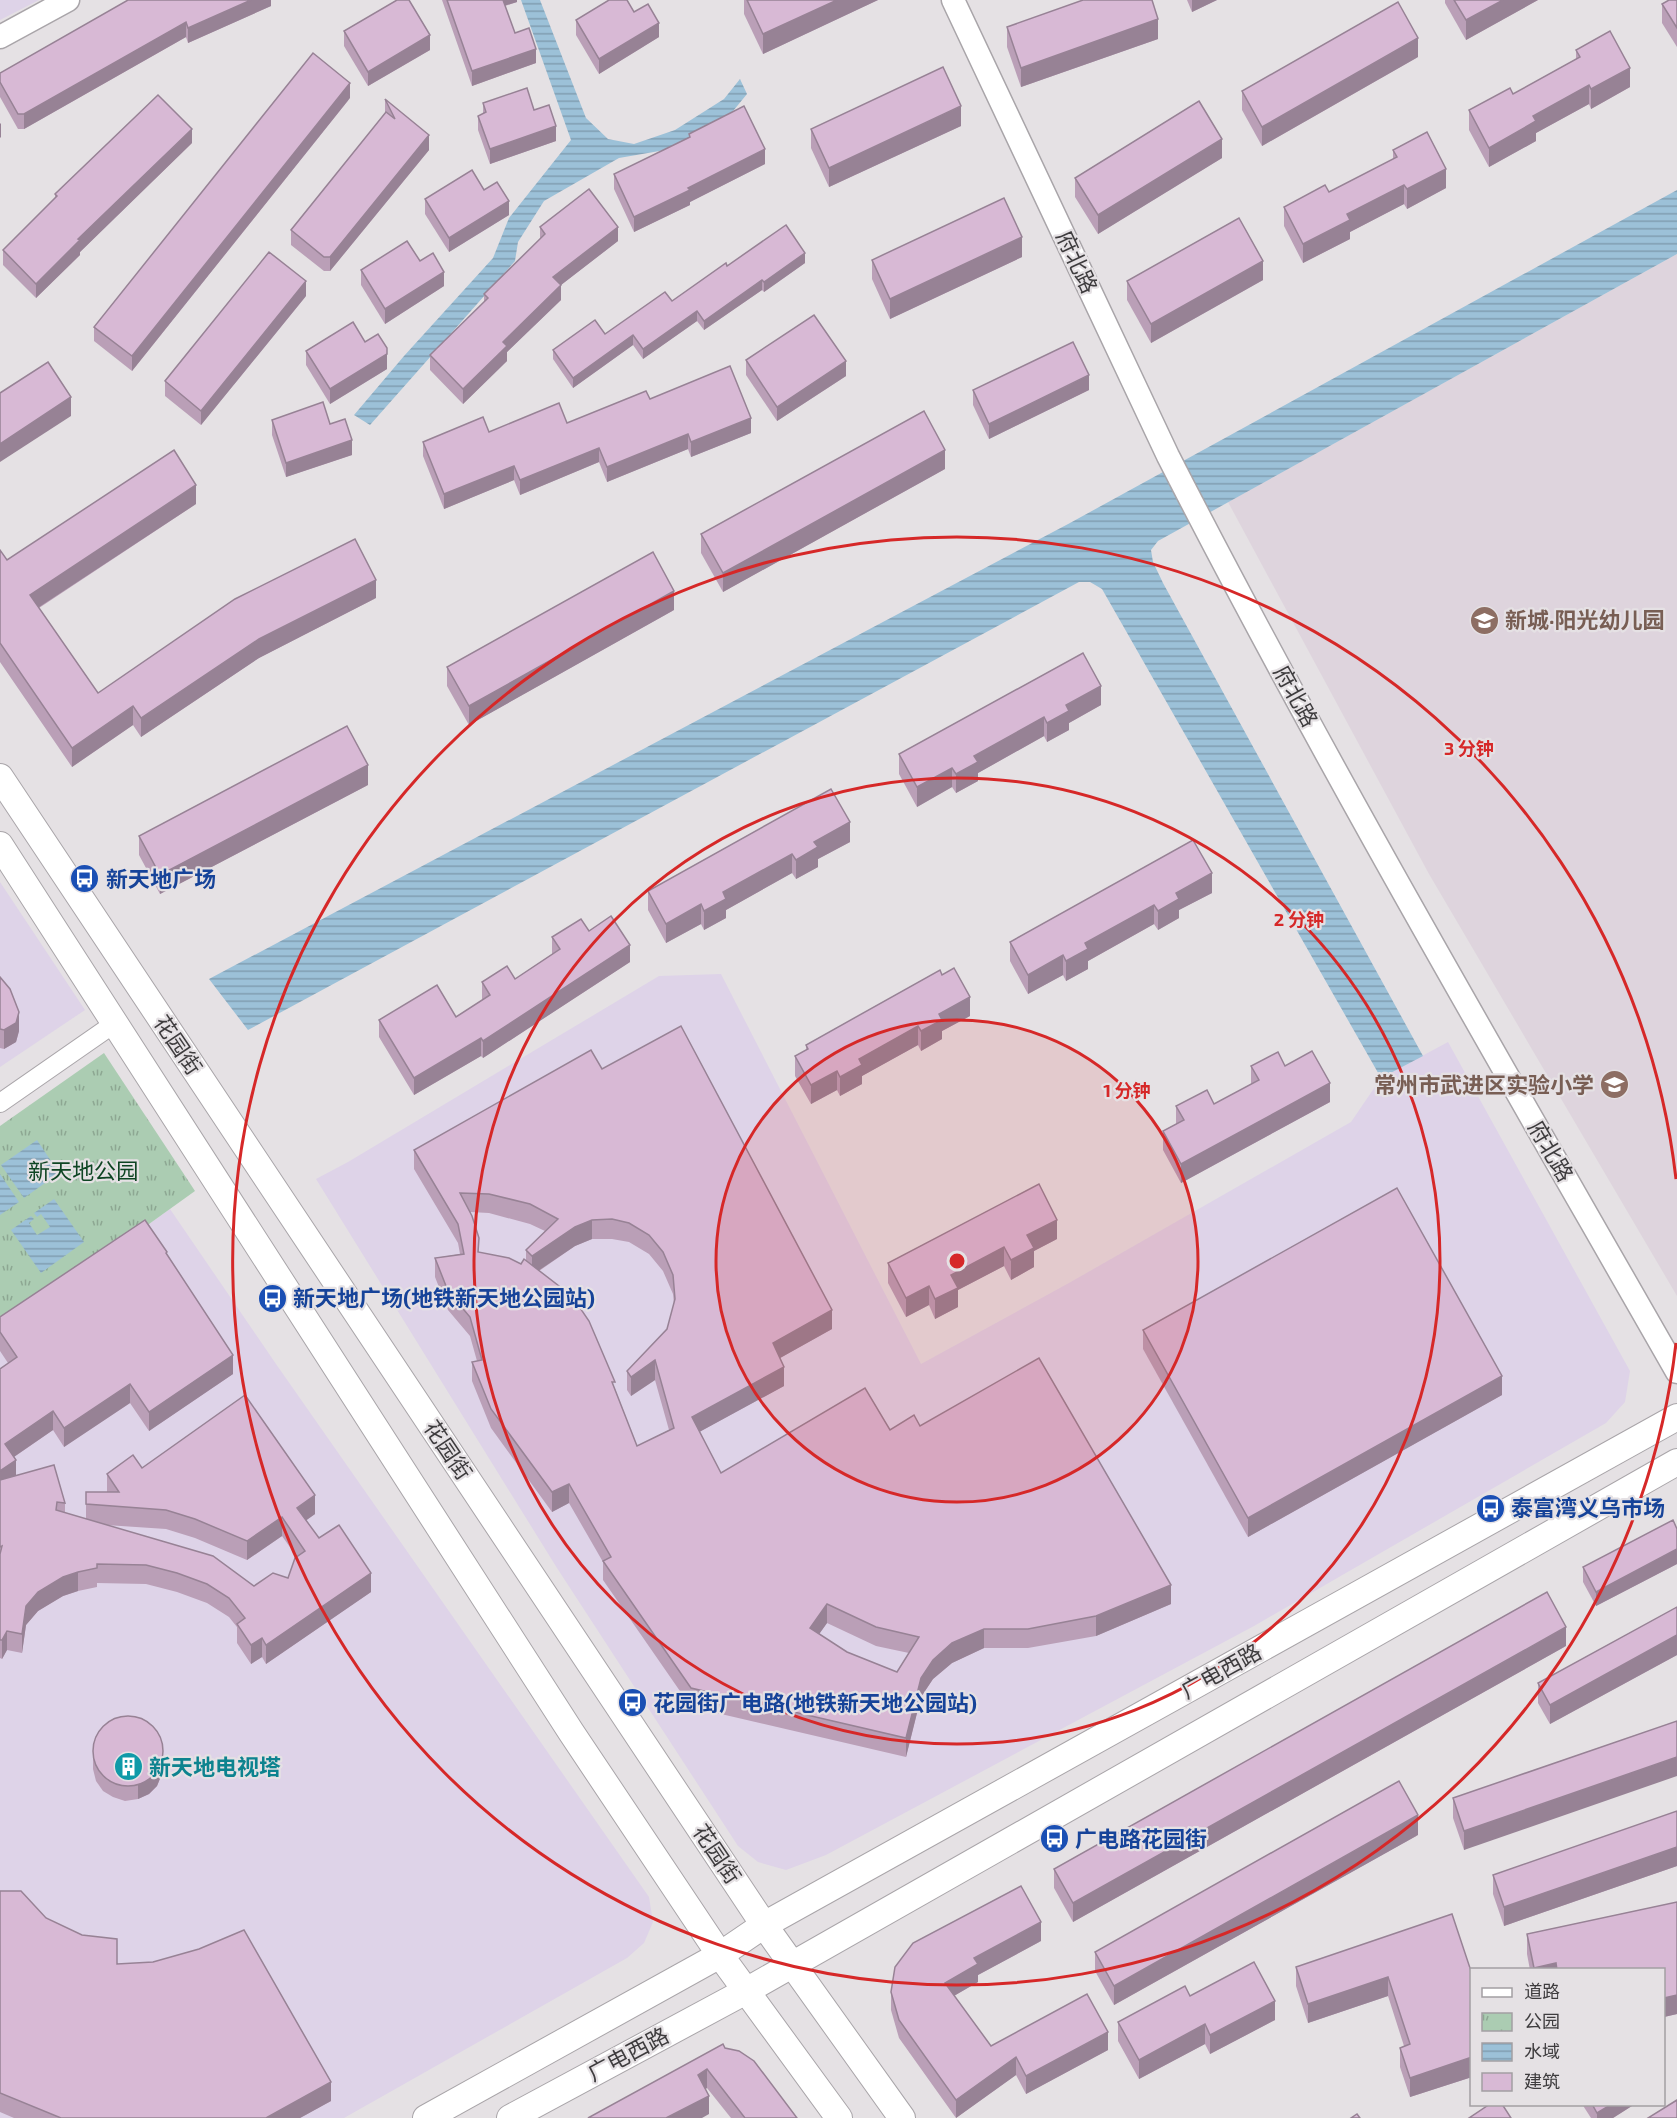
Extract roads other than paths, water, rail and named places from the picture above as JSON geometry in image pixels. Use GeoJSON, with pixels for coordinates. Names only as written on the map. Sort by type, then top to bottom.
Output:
{"type":"FeatureCollection","features":[{"type":"Feature","properties":{"kind":"main road","name":"花园街"},"geometry":{"type":"LineString","coordinates":[[0,777],[764,1925],[902,2118]]}},
{"type":"Feature","properties":{"kind":"main road","name":"花园街"},"geometry":{"type":"LineString","coordinates":[[0,845],[564,1722],[720,1955],[839,2118]]}},
{"type":"Feature","properties":{"kind":"main road","name":"广电西路"},"geometry":{"type":"LineString","coordinates":[[426,2118],[720,1955],[764,1925],[1677,1417]]}},
{"type":"Feature","properties":{"kind":"main road","name":"广电西路"},"geometry":{"type":"LineString","coordinates":[[510,2118],[746,1991],[1677,1462]]}},
{"type":"Feature","properties":{"kind":"street"},"geometry":{"type":"LineString","coordinates":[[0,37],[68,0]]}},
{"type":"Feature","properties":{"kind":"street","name":"府北路"},"geometry":{"type":"LineString","coordinates":[[953,0],[1168,456],[1206,530],[1408,903],[1677,1372]]}},
{"type":"Feature","properties":{"kind":"street"},"geometry":{"type":"LineString","coordinates":[[0,1103],[115,1023]]}},
{"type":"Feature","properties":{"kind":"water"},"geometry":{"type":"Polygon","coordinates":[[[521,0],[540,0],[586,118],[608,139],[634,144],[675,130],[724,99],[740,79],[747,94],[729,116],[671,149],[619,158],[544,201],[518,242],[515,261],[370,425],[354,415],[493,258],[509,218],[571,140],[521,0]]]}},
{"type":"Feature","properties":{"kind":"water"},"geometry":{"type":"Polygon","coordinates":[[[1677,190],[1677,254],[1158,541],[1151,550],[1153,562],[1163,583],[1423,1056],[1381,1078],[1102,589],[1090,582],[1079,582],[248,1030],[209,979],[1070,523],[1677,190]]]}},
{"type":"Feature","properties":{"kind":"water"},"geometry":{"type":"Polygon","coordinates":[[[37,1140],[59,1173],[24,1198],[1,1165],[37,1140]]]}},
{"type":"Feature","properties":{"kind":"water"},"geometry":{"type":"Polygon","coordinates":[[[0,1174],[19,1202],[0,1215],[0,1174]]]}},
{"type":"Feature","properties":{"kind":"water"},"geometry":{"type":"Polygon","coordinates":[[[54,1199],[84,1242],[41,1273],[11,1230],[31,1216],[34,1219],[29,1223],[37,1235],[50,1227],[41,1214],[37,1217],[34,1213],[54,1199]]]}},
{"type":"Feature","properties":{"kind":"place","name":"新城·阳光幼儿园"},"geometry":{"type":"Point","coordinates":[1484,620]}},
{"type":"Feature","properties":{"kind":"place","name":"新天地广场"},"geometry":{"type":"Point","coordinates":[85,879]}},
{"type":"Feature","properties":{"kind":"place","name":"常州市武进区实验小学"},"geometry":{"type":"Point","coordinates":[1615,1085]}},
{"type":"Feature","properties":{"kind":"place","name":"新天地广场(地铁新天地公园站)"},"geometry":{"type":"Point","coordinates":[272,1298]}},
{"type":"Feature","properties":{"kind":"place","name":"泰富湾义乌市场"},"geometry":{"type":"Point","coordinates":[1490,1508]}},
{"type":"Feature","properties":{"kind":"place","name":"花园街广电路(地铁新天地公园站)"},"geometry":{"type":"Point","coordinates":[632,1703]}},
{"type":"Feature","properties":{"kind":"place","name":"新天地电视塔"},"geometry":{"type":"Point","coordinates":[128,1767]}},
{"type":"Feature","properties":{"kind":"place","name":"广电路花园街"},"geometry":{"type":"Point","coordinates":[1054,1839]}},
{"type":"Feature","properties":{"kind":"park label","name":"新天地公园"},"geometry":{"type":"Point","coordinates":[83,1171]}}]}
